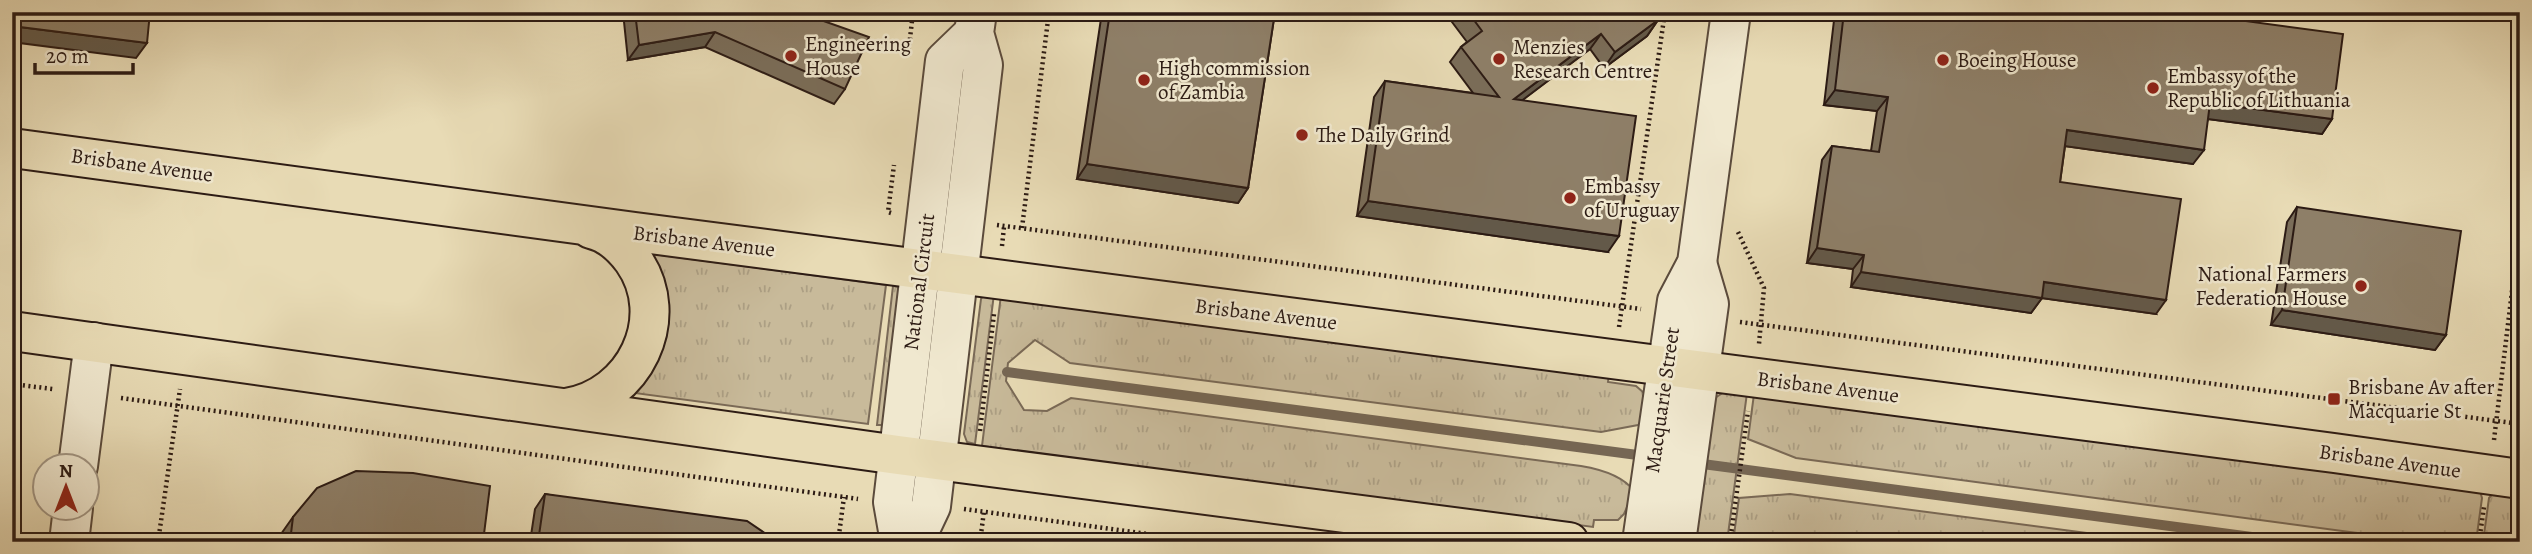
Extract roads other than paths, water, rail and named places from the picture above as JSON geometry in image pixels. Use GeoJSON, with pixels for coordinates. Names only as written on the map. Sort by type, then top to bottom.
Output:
{"type":"FeatureCollection","features":[{"type":"Feature","properties":{"kind":"main road","name":"Brisbane Avenue"},"geometry":{"type":"LineString","coordinates":[[12,148],[572,224],[2306,449],[2520,480]]}},
{"type":"Feature","properties":{"kind":"main road"},"geometry":{"type":"LineString","coordinates":[[563,408],[594,400],[620,382],[639,356],[645,342],[649,318],[648,294],[643,279],[627,252],[602,231],[572,224]]}},
{"type":"Feature","properties":{"kind":"main road"},"geometry":{"type":"LineString","coordinates":[[12,331],[898,455],[1569,542]]}},
{"type":"Feature","properties":{"kind":"street","name":"Macquarie Street"},"geometry":{"type":"LineString","coordinates":[[1642,542],[1666,494],[1683,368],[1676,301],[1697,263],[1731,12]]}},
{"type":"Feature","properties":{"kind":"street","name":"National Circuit"},"geometry":{"type":"LineString","coordinates":[[900,542],[894,502],[898,455],[945,61],[975,23]]}},
{"type":"Feature","properties":{"kind":"street","name":"National Circuit"},"geometry":{"type":"LineString","coordinates":[[914,542],[931,506],[937,460],[983,65],[975,23]]}},
{"type":"Feature","properties":{"kind":"street"},"geometry":{"type":"LineString","coordinates":[[80,452],[93,342]]}},
{"type":"Feature","properties":{"kind":"street","name":"Macquarie Street"},"geometry":{"type":"LineString","coordinates":[[1666,494],[1676,542]]}},
{"type":"Feature","properties":{"kind":"street"},"geometry":{"type":"LineString","coordinates":[[69,542],[71,522]]}},
{"type":"Feature","properties":{"kind":"waterway"},"geometry":{"type":"LineString","coordinates":[[1007,372],[1645,456]]}},
{"type":"Feature","properties":{"kind":"waterway"},"geometry":{"type":"LineString","coordinates":[[1695,463],[2290,542]]}},
{"type":"Feature","properties":{"kind":"place","name":"Engineering House"},"geometry":{"type":"Point","coordinates":[791,56]}},
{"type":"Feature","properties":{"kind":"place","name":"Menzies Research Centre"},"geometry":{"type":"Point","coordinates":[1499,59]}},
{"type":"Feature","properties":{"kind":"place","name":"Boeing House"},"geometry":{"type":"Point","coordinates":[1943,60]}},
{"type":"Feature","properties":{"kind":"place","name":"High commission of Zambia"},"geometry":{"type":"Point","coordinates":[1144,80]}},
{"type":"Feature","properties":{"kind":"place","name":"Embassy of the Republic of Lithuania"},"geometry":{"type":"Point","coordinates":[2153,88]}},
{"type":"Feature","properties":{"kind":"place","name":"The Daily Grind"},"geometry":{"type":"Point","coordinates":[1302,135]}},
{"type":"Feature","properties":{"kind":"place","name":"Embassy of Uruguay"},"geometry":{"type":"Point","coordinates":[1570,198]}},
{"type":"Feature","properties":{"kind":"place","name":"National Farmers Federation House"},"geometry":{"type":"Point","coordinates":[2361,286]}},
{"type":"Feature","properties":{"kind":"place","name":"Brisbane Av after Macquarie St"},"geometry":{"type":"Point","coordinates":[2334,399]}}]}
